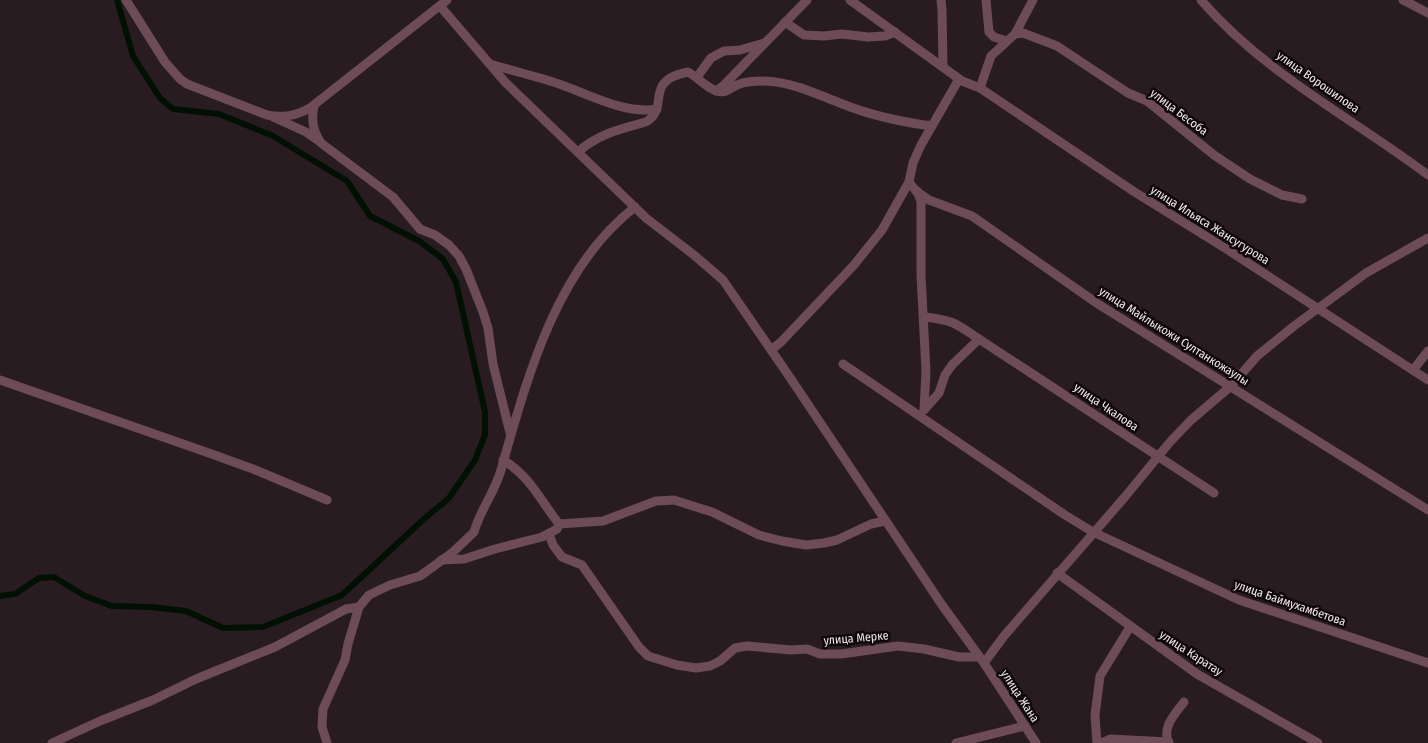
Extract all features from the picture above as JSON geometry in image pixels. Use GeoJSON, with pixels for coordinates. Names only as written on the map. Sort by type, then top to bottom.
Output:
{"type":"FeatureCollection","features":[{"type":"Feature","properties":{"kind":"street"},"geometry":{"type":"LineString","coordinates":[[126,0],[165,62],[187,84],[272,116],[306,132],[392,197],[420,229],[435,234],[459,256],[466,269],[488,328],[493,364],[510,434]]}},
{"type":"Feature","properties":{"kind":"street"},"geometry":{"type":"LineString","coordinates":[[716,91],[807,0]]}},
{"type":"Feature","properties":{"kind":"street","name":"улица Ильяса Жансугурова"},"geometry":{"type":"LineString","coordinates":[[850,0],[959,79],[980,88],[1133,191],[1428,380]]}},
{"type":"Feature","properties":{"kind":"street"},"geometry":{"type":"LineString","coordinates":[[940,0],[942,10],[943,66]]}},
{"type":"Feature","properties":{"kind":"street"},"geometry":{"type":"LineString","coordinates":[[986,0],[990,32],[994,37],[1007,41]]}},
{"type":"Feature","properties":{"kind":"street"},"geometry":{"type":"LineString","coordinates":[[980,88],[991,56],[1015,34],[1033,0]]}},
{"type":"Feature","properties":{"kind":"street","name":"улица Ворошилова"},"geometry":{"type":"LineString","coordinates":[[1201,0],[1249,48],[1290,79],[1428,174]]}},
{"type":"Feature","properties":{"kind":"street"},"geometry":{"type":"LineString","coordinates":[[1403,0],[1428,13]]}},
{"type":"Feature","properties":{"kind":"street"},"geometry":{"type":"LineString","coordinates":[[272,116],[294,116],[314,106],[444,3]]}},
{"type":"Feature","properties":{"kind":"street","name":"улица Жана"},"geometry":{"type":"LineString","coordinates":[[444,3],[505,82],[635,207],[669,237],[715,272],[771,350],[1036,743]]}},
{"type":"Feature","properties":{"kind":"street"},"geometry":{"type":"LineString","coordinates":[[785,22],[804,35],[824,36],[842,34],[868,38],[885,36],[895,32]]}},
{"type":"Feature","properties":{"kind":"street","name":"улица Бесоба"},"geometry":{"type":"LineString","coordinates":[[1015,34],[1023,33],[1057,46],[1128,94],[1147,101],[1214,155],[1250,179],[1282,195],[1302,199]]}},
{"type":"Feature","properties":{"kind":"street"},"geometry":{"type":"LineString","coordinates":[[697,77],[712,58],[724,51],[740,50],[764,43]]}},
{"type":"Feature","properties":{"kind":"street"},"geometry":{"type":"LineString","coordinates":[[490,64],[550,81],[626,108],[643,111],[657,108]]}},
{"type":"Feature","properties":{"kind":"street"},"geometry":{"type":"LineString","coordinates":[[578,152],[611,131],[651,119],[657,108],[661,86],[669,78],[688,72],[716,91],[724,92],[738,84],[750,82],[764,81],[788,84],[801,87],[862,111],[894,120],[932,126]]}},
{"type":"Feature","properties":{"kind":"street"},"geometry":{"type":"LineString","coordinates":[[771,350],[781,342],[854,265],[882,230],[909,182],[913,163],[921,145],[959,79]]}},
{"type":"Feature","properties":{"kind":"street"},"geometry":{"type":"LineString","coordinates":[[314,106],[313,127],[321,143]]}},
{"type":"Feature","properties":{"kind":"street","name":"улица Майлыкожи Султанкожаулы"},"geometry":{"type":"LineString","coordinates":[[909,182],[916,191],[929,200],[972,216],[1098,304],[1428,510]]}},
{"type":"Feature","properties":{"kind":"street"},"geometry":{"type":"LineString","coordinates":[[916,191],[921,201],[921,265],[926,371],[923,414]]}},
{"type":"Feature","properties":{"kind":"street"},"geometry":{"type":"LineString","coordinates":[[327,743],[322,727],[323,709],[345,660],[359,607],[369,595],[390,585],[420,576],[474,532],[501,471],[510,434],[540,347],[554,313],[590,251],[620,218],[635,207]]}},
{"type":"Feature","properties":{"kind":"street"},"geometry":{"type":"LineString","coordinates":[[981,660],[998,644],[1057,573],[1191,420],[1230,386],[1256,356],[1366,273],[1428,238]]}},
{"type":"Feature","properties":{"kind":"street","name":"улица Чкалова"},"geometry":{"type":"LineString","coordinates":[[924,317],[956,323],[1158,458],[1214,493]]}},
{"type":"Feature","properties":{"kind":"street"},"geometry":{"type":"LineString","coordinates":[[923,414],[939,394],[945,375],[952,365],[981,340]]}},
{"type":"Feature","properties":{"kind":"street"},"geometry":{"type":"LineString","coordinates":[[1412,370],[1428,351]]}},
{"type":"Feature","properties":{"kind":"street","name":"улица Баймухамбетова"},"geometry":{"type":"LineString","coordinates":[[843,364],[923,414],[1065,516],[1093,532],[1239,600],[1428,663]]}},
{"type":"Feature","properties":{"kind":"street"},"geometry":{"type":"LineString","coordinates":[[0,380],[253,469],[328,500]]}},
{"type":"Feature","properties":{"kind":"street"},"geometry":{"type":"LineString","coordinates":[[503,460],[528,481],[559,524]]}},
{"type":"Feature","properties":{"kind":"street"},"geometry":{"type":"LineString","coordinates":[[559,524],[602,521],[656,501],[674,500],[712,512],[759,535],[806,544],[837,540],[871,524],[885,521]]}},
{"type":"Feature","properties":{"kind":"street"},"geometry":{"type":"LineString","coordinates":[[441,560],[464,559],[549,534],[557,529],[559,524]]}},
{"type":"Feature","properties":{"kind":"street","name":"улица Мерке"},"geometry":{"type":"LineString","coordinates":[[549,534],[553,545],[562,557],[582,565],[639,647],[648,656],[677,666],[696,668],[710,666],[720,661],[735,648],[747,646],[791,650],[807,649],[820,654],[898,646],[981,660]]}},
{"type":"Feature","properties":{"kind":"street","name":"улица Каратау"},"geometry":{"type":"LineString","coordinates":[[1057,573],[1197,674],[1318,743]]}},
{"type":"Feature","properties":{"kind":"street"},"geometry":{"type":"LineString","coordinates":[[52,743],[64,736],[153,700],[196,679],[275,647],[346,609],[359,607]]}},
{"type":"Feature","properties":{"kind":"street"},"geometry":{"type":"LineString","coordinates":[[1097,743],[1095,715],[1100,676],[1130,627]]}},
{"type":"Feature","properties":{"kind":"street"},"geometry":{"type":"LineString","coordinates":[[1101,743],[1110,739],[1169,742],[1166,732],[1168,725],[1184,702]]}},
{"type":"Feature","properties":{"kind":"street"},"geometry":{"type":"LineString","coordinates":[[956,743],[1025,726]]}},
{"type":"Feature","properties":{"kind":"waterway"},"geometry":{"type":"LineString","coordinates":[[0,596],[15,594],[39,578],[54,577],[85,596],[112,606],[151,607],[186,611],[223,628],[263,627],[342,595],[449,498],[475,460],[485,435],[485,412],[456,282],[443,259],[419,241],[370,216],[347,181],[273,136],[219,114],[173,109],[160,98],[133,56],[117,0]]}}]}
